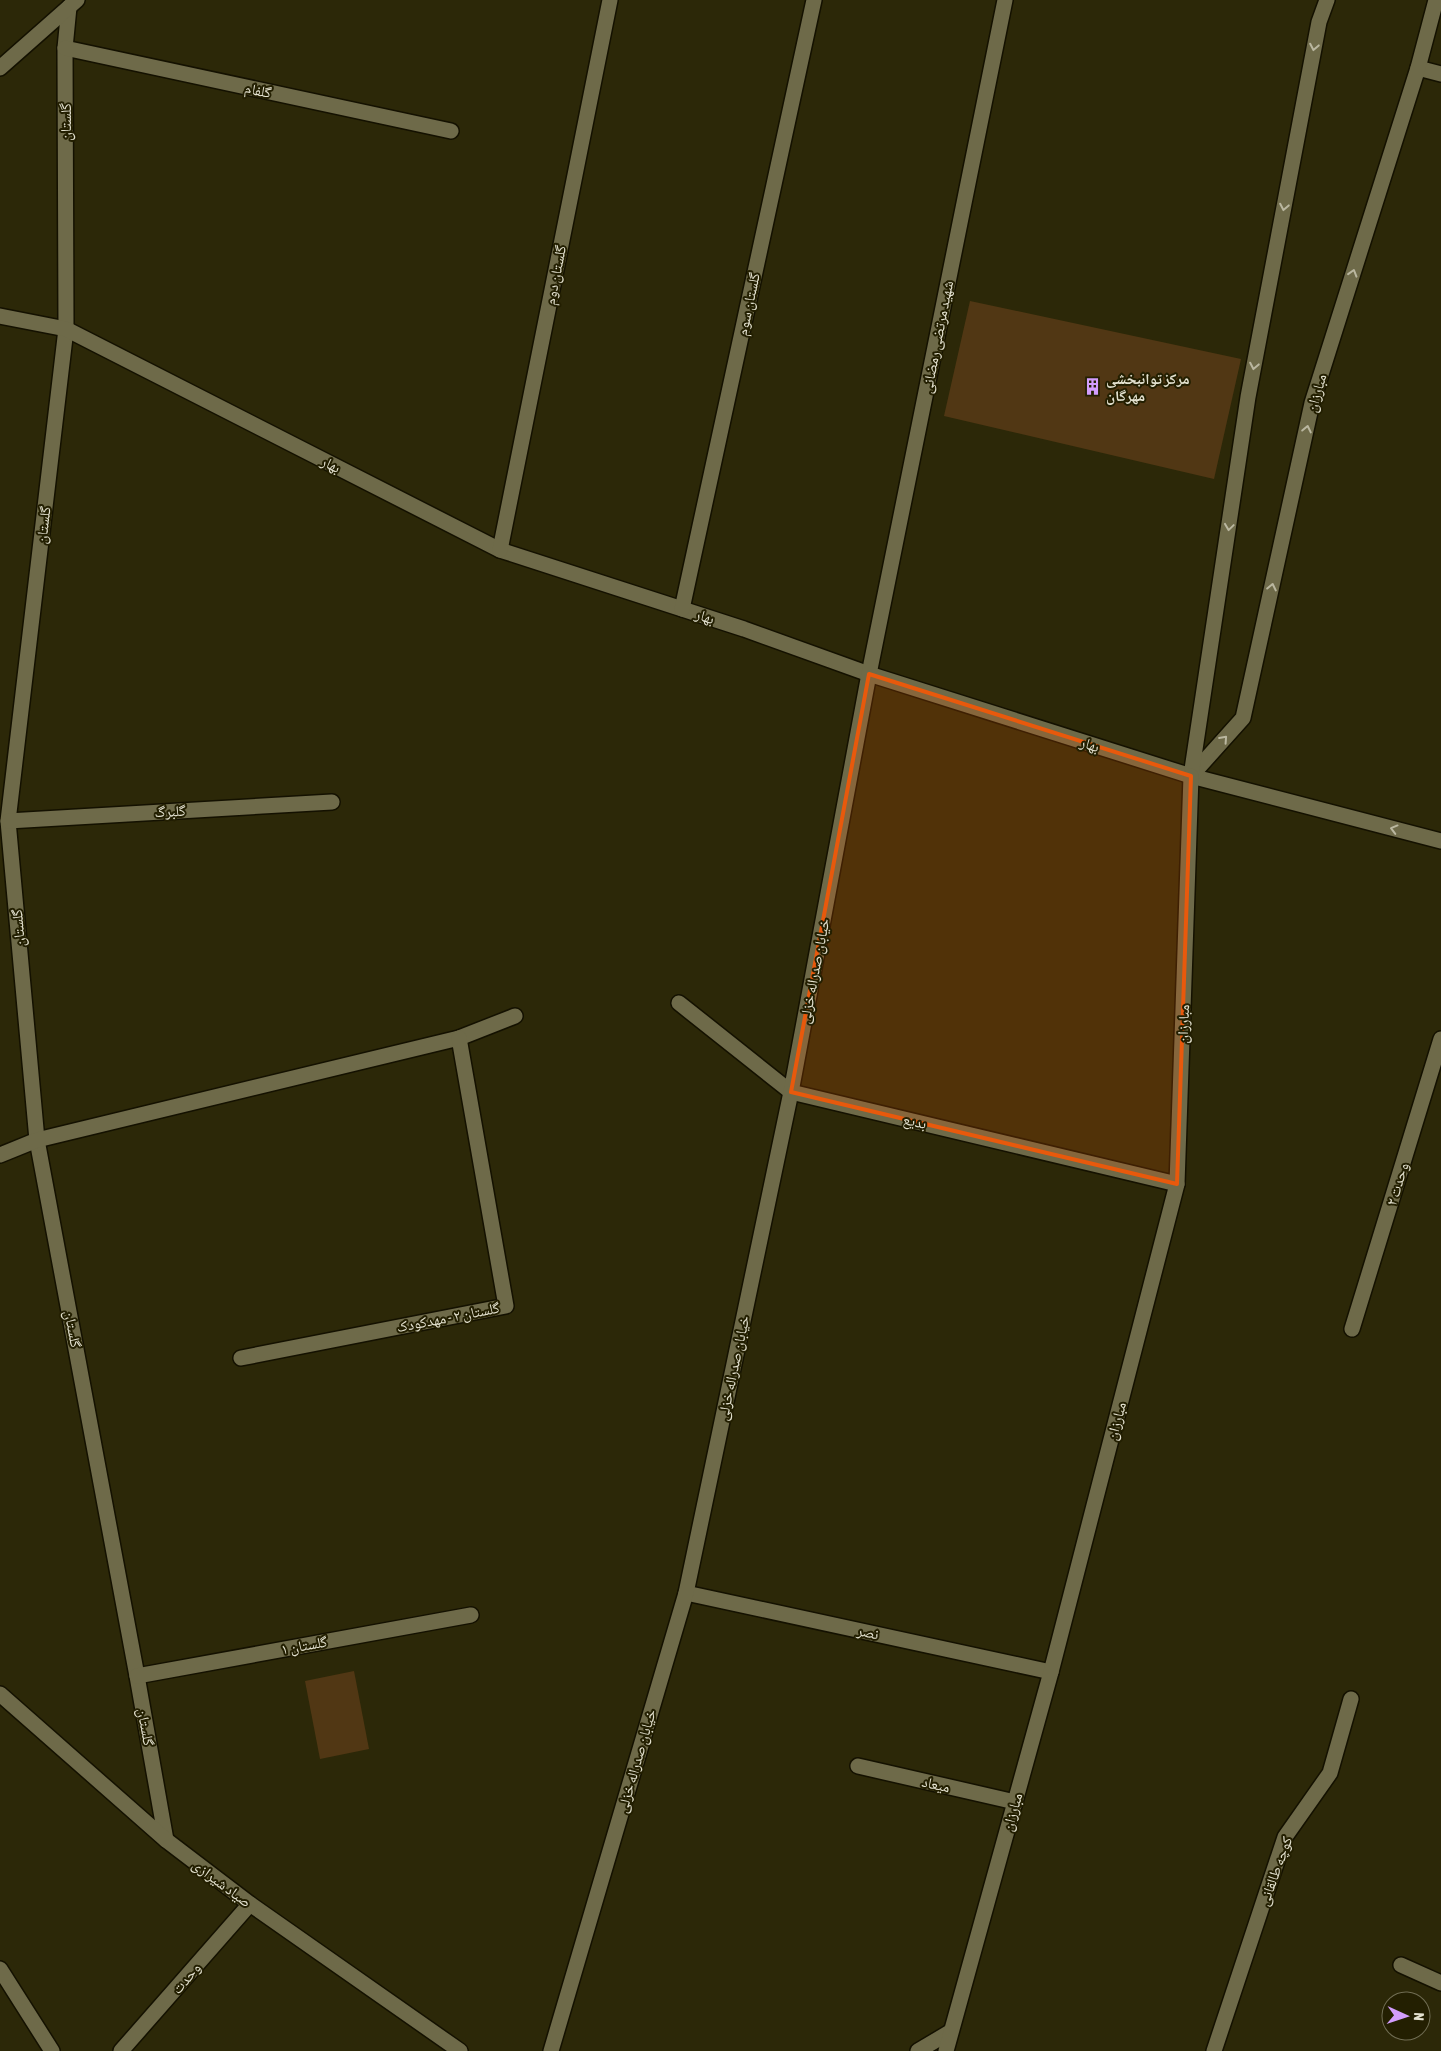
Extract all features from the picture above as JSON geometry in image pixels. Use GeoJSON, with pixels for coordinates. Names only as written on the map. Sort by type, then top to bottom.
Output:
{"type":"FeatureCollection","features":[{"type":"Feature","properties":{"kind":"street","name":"گلستان دوم"},"geometry":{"type":"LineString","coordinates":[[500,550],[610,0]]}},
{"type":"Feature","properties":{"kind":"street","name":"گلستان سوم"},"geometry":{"type":"LineString","coordinates":[[682,609],[814,0]]}},
{"type":"Feature","properties":{"kind":"street","name":"شهید مرتضی رمضانی"},"geometry":{"type":"LineString","coordinates":[[869,674],[1005,0]]}},
{"type":"Feature","properties":{"kind":"street","name":"مبارزان"},"geometry":{"type":"LineString","coordinates":[[946,2051],[1051,1672],[1177,1184],[1191,776],[1248,397],[1319,22],[1327,0]]}},
{"type":"Feature","properties":{"kind":"street","name":"مبارزان"},"geometry":{"type":"LineString","coordinates":[[1191,776],[1243,718],[1312,403],[1418,68],[1436,0]]}},
{"type":"Feature","properties":{"kind":"street"},"geometry":{"type":"LineString","coordinates":[[0,68],[73,4]]}},
{"type":"Feature","properties":{"kind":"street","name":"گلستان"},"geometry":{"type":"LineString","coordinates":[[73,4],[65,48],[66,328],[8,821],[37,1140],[138,1676],[166,1840]]}},
{"type":"Feature","properties":{"kind":"street","name":"گلفام"},"geometry":{"type":"LineString","coordinates":[[65,48],[451,131]]}},
{"type":"Feature","properties":{"kind":"street"},"geometry":{"type":"LineString","coordinates":[[1418,68],[1441,74]]}},
{"type":"Feature","properties":{"kind":"street","name":"بهار"},"geometry":{"type":"LineString","coordinates":[[0,316],[66,328],[500,550],[682,609],[869,674],[1191,776],[1441,842]]}},
{"type":"Feature","properties":{"kind":"street","name":"خیابان صدراله خزلی"},"geometry":{"type":"LineString","coordinates":[[551,2051],[686,1593],[791,1092],[869,674]]}},
{"type":"Feature","properties":{"kind":"street","name":"گلبرگ"},"geometry":{"type":"LineString","coordinates":[[8,821],[332,802]]}},
{"type":"Feature","properties":{"kind":"street","name":"بدیع"},"geometry":{"type":"LineString","coordinates":[[679,1003],[791,1092],[1177,1184]]}},
{"type":"Feature","properties":{"kind":"street"},"geometry":{"type":"LineString","coordinates":[[0,1155],[37,1140],[459,1038],[515,1016]]}},
{"type":"Feature","properties":{"kind":"street","name":"گلستان ۲ - مهدکودک"},"geometry":{"type":"LineString","coordinates":[[241,1358],[506,1306],[459,1038]]}},
{"type":"Feature","properties":{"kind":"street","name":"وحدت ۲"},"geometry":{"type":"LineString","coordinates":[[1352,1328],[1441,1039]]}},
{"type":"Feature","properties":{"kind":"street","name":"نصر"},"geometry":{"type":"LineString","coordinates":[[686,1593],[1051,1672]]}},
{"type":"Feature","properties":{"kind":"street","name":"گلستان ۱"},"geometry":{"type":"LineString","coordinates":[[138,1676],[471,1615]]}},
{"type":"Feature","properties":{"kind":"street","name":"صیاد شیرازی"},"geometry":{"type":"LineString","coordinates":[[0,1694],[166,1840],[250,1904],[453,2049]]}},
{"type":"Feature","properties":{"kind":"street","name":"کوچه طالقانی"},"geometry":{"type":"LineString","coordinates":[[1214,2051],[1286,1836],[1330,1774],[1351,1699]]}},
{"type":"Feature","properties":{"kind":"street","name":"میعاد"},"geometry":{"type":"LineString","coordinates":[[858,1766],[1015,1802]]}},
{"type":"Feature","properties":{"kind":"street","name":"وحدت"},"geometry":{"type":"LineString","coordinates":[[121,2051],[250,1904]]}},
{"type":"Feature","properties":{"kind":"street"},"geometry":{"type":"LineString","coordinates":[[1401,1965],[1441,1983]]}},
{"type":"Feature","properties":{"kind":"street"},"geometry":{"type":"LineString","coordinates":[[0,1969],[52,2051]]}},
{"type":"Feature","properties":{"kind":"street"},"geometry":{"type":"LineString","coordinates":[[918,2051],[950,2032]]}},
{"type":"Feature","properties":{"kind":"highlighted area"},"geometry":{"type":"Polygon","coordinates":[[[869,674],[1191,776],[1177,1184],[791,1092],[869,674]]]}},
{"type":"Feature","properties":{"kind":"building","name":"مرکز توانبخشی مهرگان"},"geometry":{"type":"Polygon","coordinates":[[[970,301],[1241,359],[1214,479],[944,416],[970,301]]]}},
{"type":"Feature","properties":{"kind":"building"},"geometry":{"type":"Polygon","coordinates":[[[354,1671],[369,1749],[320,1759],[305,1681],[354,1671]]]}},
{"type":"Feature","properties":{"kind":"place","name":"مرکز توانبخشی مهرگان"},"geometry":{"type":"Point","coordinates":[1092,387]}}]}
